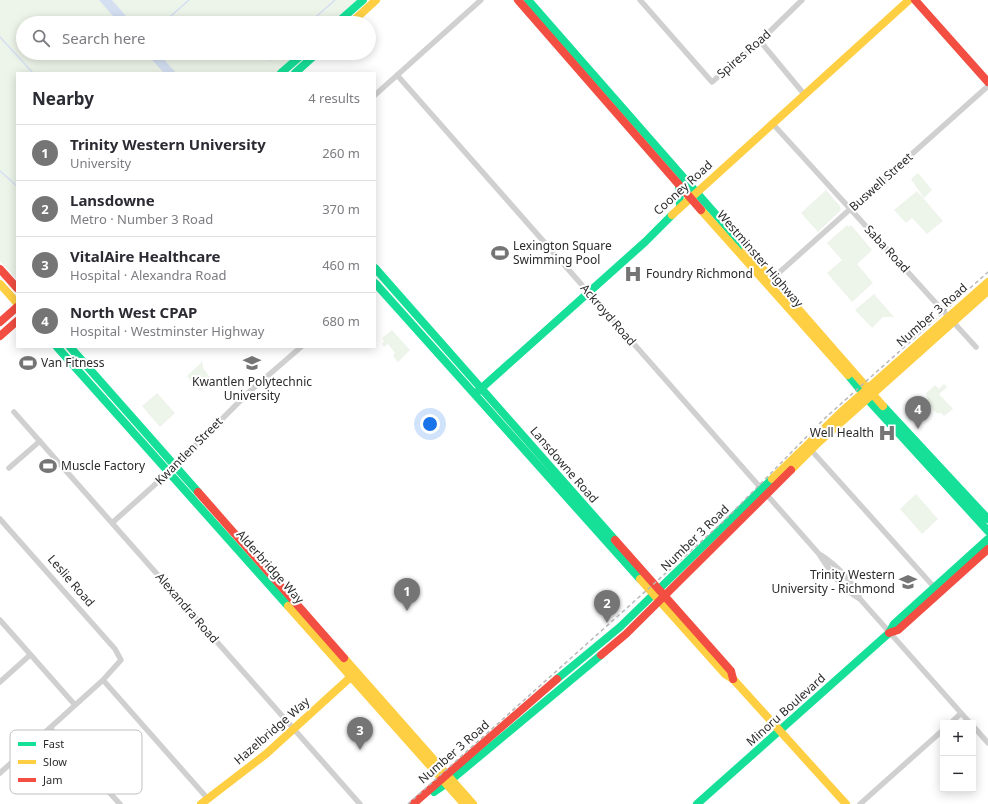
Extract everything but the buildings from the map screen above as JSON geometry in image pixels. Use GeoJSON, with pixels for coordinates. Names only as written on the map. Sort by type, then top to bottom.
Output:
{"type":"FeatureCollection","features":[{"type":"Feature","properties":{"kind":"main road"},"geometry":{"type":"LineString","coordinates":[[345,16],[363,0]]}},
{"type":"Feature","properties":{"kind":"main road"},"geometry":{"type":"LineString","coordinates":[[359,16],[376,0]]}},
{"type":"Feature","properties":{"kind":"main road","name":"Westminster Highway"},"geometry":{"type":"LineString","coordinates":[[518,0],[679,184],[693,195],[773,278],[867,393],[988,519]]}},
{"type":"Feature","properties":{"kind":"main road","name":"Westminster Highway"},"geometry":{"type":"LineString","coordinates":[[528,0],[693,195],[988,531]]}},
{"type":"Feature","properties":{"kind":"main road","name":"Cooney Road"},"geometry":{"type":"LineString","coordinates":[[475,394],[645,242],[693,195],[909,0]]}},
{"type":"Feature","properties":{"kind":"main road"},"geometry":{"type":"LineString","coordinates":[[915,0],[988,82]]}},
{"type":"Feature","properties":{"kind":"main road"},"geometry":{"type":"LineString","coordinates":[[282,72],[296,60]]}},
{"type":"Feature","properties":{"kind":"main road"},"geometry":{"type":"LineString","coordinates":[[296,72],[309,60]]}},
{"type":"Feature","properties":{"kind":"main road"},"geometry":{"type":"LineString","coordinates":[[679,184],[680,207]]}},
{"type":"Feature","properties":{"kind":"main road"},"geometry":{"type":"LineString","coordinates":[[0,269],[16,286]]}},
{"type":"Feature","properties":{"kind":"main road","name":"Lansdowne Road"},"geometry":{"type":"LineString","coordinates":[[377,278],[482,388],[725,674],[733,679],[846,804]]}},
{"type":"Feature","properties":{"kind":"main road","name":"Lansdowne Road"},"geometry":{"type":"LineString","coordinates":[[377,278],[475,394],[656,592]]}},
{"type":"Feature","properties":{"kind":"main road","name":"Number 3 Road"},"geometry":{"type":"LineString","coordinates":[[413,804],[599,657],[662,599],[764,493],[867,393],[951,319],[988,282]]}},
{"type":"Feature","properties":{"kind":"main road"},"geometry":{"type":"LineString","coordinates":[[0,284],[16,302]]}},
{"type":"Feature","properties":{"kind":"main road","name":"Number 3 Road"},"geometry":{"type":"LineString","coordinates":[[951,319],[988,291]]}},
{"type":"Feature","properties":{"kind":"main road"},"geometry":{"type":"LineString","coordinates":[[0,322],[16,308]]}},
{"type":"Feature","properties":{"kind":"main road"},"geometry":{"type":"LineString","coordinates":[[0,336],[16,322]]}},
{"type":"Feature","properties":{"kind":"main road"},"geometry":{"type":"LineString","coordinates":[[0,342],[16,329]]}},
{"type":"Feature","properties":{"kind":"main road","name":"Alderbridge Way"},"geometry":{"type":"LineString","coordinates":[[58,348],[354,675],[446,779],[473,804]]}},
{"type":"Feature","properties":{"kind":"main road","name":"Alderbridge Way"},"geometry":{"type":"LineString","coordinates":[[71,348],[175,465],[354,675]]}},
{"type":"Feature","properties":{"kind":"main road","name":"Number 3 Road"},"geometry":{"type":"LineString","coordinates":[[421,804],[510,719],[620,628],[656,592],[811,450],[867,393]]}},
{"type":"Feature","properties":{"kind":"main road","name":"Minoru Boulevard"},"geometry":{"type":"LineString","coordinates":[[698,804],[889,632],[894,624],[988,539]]}},
{"type":"Feature","properties":{"kind":"main road","name":"Minoru Boulevard"},"geometry":{"type":"LineString","coordinates":[[889,632],[898,630],[988,549]]}},
{"type":"Feature","properties":{"kind":"main road","name":"Hazelbridge Way"},"geometry":{"type":"LineString","coordinates":[[201,804],[210,801],[250,768],[354,675]]}},
{"type":"Feature","properties":{"kind":"main road","name":"Alderbridge Way"},"geometry":{"type":"LineString","coordinates":[[446,779],[464,804]]}},
{"type":"Feature","properties":{"kind":"street"},"geometry":{"type":"LineString","coordinates":[[376,94],[481,0]]}},
{"type":"Feature","properties":{"kind":"street","name":"Spires Road"},"geometry":{"type":"LineString","coordinates":[[640,0],[712,82],[760,41],[802,0]]}},
{"type":"Feature","properties":{"kind":"street"},"geometry":{"type":"LineString","coordinates":[[760,41],[804,94]]}},
{"type":"Feature","properties":{"kind":"street","name":"Ackroyd Road"},"geometry":{"type":"LineString","coordinates":[[397,75],[764,493],[819,554],[832,562],[857,591],[860,599],[967,720]]}},
{"type":"Feature","properties":{"kind":"street","name":"Buswell Street"},"geometry":{"type":"LineString","coordinates":[[773,278],[988,86]]}},
{"type":"Feature","properties":{"kind":"street","name":"Saba Road"},"geometry":{"type":"LineString","coordinates":[[772,123],[976,347]]}},
{"type":"Feature","properties":{"kind":"street","name":"Kwantlen Street"},"geometry":{"type":"LineString","coordinates":[[112,523],[169,472],[236,404],[300,348]]}},
{"type":"Feature","properties":{"kind":"street","name":"Alexandra Road"},"geometry":{"type":"LineString","coordinates":[[14,412],[360,804]]}},
{"type":"Feature","properties":{"kind":"street"},"geometry":{"type":"LineString","coordinates":[[9,468],[40,441]]}},
{"type":"Feature","properties":{"kind":"street"},"geometry":{"type":"LineString","coordinates":[[811,450],[934,587]]}},
{"type":"Feature","properties":{"kind":"street","name":"Leslie Road"},"geometry":{"type":"LineString","coordinates":[[0,519],[115,649],[121,660],[103,680]]}},
{"type":"Feature","properties":{"kind":"street"},"geometry":{"type":"LineString","coordinates":[[0,620],[75,705]]}},
{"type":"Feature","properties":{"kind":"street"},"geometry":{"type":"LineString","coordinates":[[0,682],[30,654]]}},
{"type":"Feature","properties":{"kind":"street"},"geometry":{"type":"LineString","coordinates":[[50,728],[103,680],[210,801]]}},
{"type":"Feature","properties":{"kind":"street"},"geometry":{"type":"LineString","coordinates":[[953,720],[961,713]]}},
{"type":"Feature","properties":{"kind":"street"},"geometry":{"type":"LineString","coordinates":[[976,729],[988,743]]}},
{"type":"Feature","properties":{"kind":"street"},"geometry":{"type":"LineString","coordinates":[[860,804],[940,733]]}},
{"type":"Feature","properties":{"kind":"street"},"geometry":{"type":"LineString","coordinates":[[0,773],[10,764]]}},
{"type":"Feature","properties":{"kind":"street"},"geometry":{"type":"LineString","coordinates":[[111,794],[120,804]]}},
{"type":"Feature","properties":{"kind":"shaded area"},"geometry":{"type":"Polygon","coordinates":[[[0,0],[357,0],[339,16],[16,16],[16,60],[290,60],[277,72],[16,72],[16,279],[0,261],[0,0]]]}},
{"type":"Feature","properties":{"kind":"shaded area"},"geometry":{"type":"Polygon","coordinates":[[[918,173],[932,190],[924,198],[911,179],[918,173]]]}},
{"type":"Feature","properties":{"kind":"shaded area"},"geometry":{"type":"Polygon","coordinates":[[[826,190],[840,206],[841,210],[818,232],[801,213],[826,190]]]}},
{"type":"Feature","properties":{"kind":"shaded area"},"geometry":{"type":"Polygon","coordinates":[[[917,191],[943,221],[927,234],[912,218],[906,223],[894,210],[917,191]]]}},
{"type":"Feature","properties":{"kind":"shaded area"},"geometry":{"type":"Polygon","coordinates":[[[847,225],[849,227],[851,225],[872,250],[857,264],[873,283],[852,302],[827,273],[842,260],[827,243],[847,225]]]}},
{"type":"Feature","properties":{"kind":"shaded area"},"geometry":{"type":"Polygon","coordinates":[[[874,294],[894,317],[883,317],[872,328],[855,310],[874,294]]]}},
{"type":"Feature","properties":{"kind":"shaded area"},"geometry":{"type":"Polygon","coordinates":[[[392,330],[410,350],[398,362],[393,356],[395,353],[388,344],[384,347],[382,344],[384,341],[382,338],[392,330]]]}},
{"type":"Feature","properties":{"kind":"shaded area"},"geometry":{"type":"Polygon","coordinates":[[[202,360],[203,368],[212,380],[200,391],[187,376],[201,363],[202,360]]]}},
{"type":"Feature","properties":{"kind":"shaded area"},"geometry":{"type":"Polygon","coordinates":[[[944,384],[947,387],[939,394],[953,409],[944,416],[941,413],[936,413],[929,404],[926,393],[935,385],[939,389],[944,384]]]}},
{"type":"Feature","properties":{"kind":"shaded area"},"geometry":{"type":"Polygon","coordinates":[[[157,393],[175,413],[160,427],[142,406],[157,393]]]}},
{"type":"Feature","properties":{"kind":"shaded area"},"geometry":{"type":"Polygon","coordinates":[[[916,494],[938,519],[922,534],[900,509],[916,494]]]}},
{"type":"Feature","properties":{"kind":"water"},"geometry":{"type":"Polygon","coordinates":[[[99,0],[112,0],[126,16],[113,16],[99,0]]]}},
{"type":"Feature","properties":{"kind":"water"},"geometry":{"type":"Polygon","coordinates":[[[152,60],[164,60],[175,72],[163,72],[152,60]]]}},
{"type":"Feature","properties":{"kind":"waterway"},"geometry":{"type":"LineString","coordinates":[[171,16],[189,0]]}},
{"type":"Feature","properties":{"kind":"waterway"},"geometry":{"type":"LineString","coordinates":[[317,16],[335,0]]}},
{"type":"Feature","properties":{"kind":"waterway"},"geometry":{"type":"LineString","coordinates":[[0,37],[16,54]]}},
{"type":"Feature","properties":{"kind":"waterway"},"geometry":{"type":"LineString","coordinates":[[21,60],[32,72]]}},
{"type":"Feature","properties":{"kind":"waterway"},"geometry":{"type":"LineString","coordinates":[[0,171],[16,185]]}},
{"type":"Feature","properties":{"kind":"railway"},"geometry":{"type":"LineString","coordinates":[[408,804],[724,521],[824,419],[988,272]]}},
{"type":"Feature","properties":{"kind":"traffic: fast"},"geometry":{"type":"LineString","coordinates":[[345,16],[363,0]]}},
{"type":"Feature","properties":{"kind":"traffic: fast"},"geometry":{"type":"LineString","coordinates":[[528,0],[746,249]]}},
{"type":"Feature","properties":{"kind":"traffic: fast"},"geometry":{"type":"LineString","coordinates":[[282,72],[296,60]]}},
{"type":"Feature","properties":{"kind":"traffic: fast"},"geometry":{"type":"LineString","coordinates":[[296,72],[309,60]]}},
{"type":"Feature","properties":{"kind":"traffic: fast"},"geometry":{"type":"LineString","coordinates":[[679,184],[680,207]]}},
{"type":"Feature","properties":{"kind":"traffic: fast"},"geometry":{"type":"LineString","coordinates":[[475,394],[645,242],[672,215]]}},
{"type":"Feature","properties":{"kind":"traffic: fast"},"geometry":{"type":"LineString","coordinates":[[376,269],[615,540]]}},
{"type":"Feature","properties":{"kind":"traffic: fast"},"geometry":{"type":"LineString","coordinates":[[376,284],[640,579]]}},
{"type":"Feature","properties":{"kind":"traffic: fast"},"geometry":{"type":"LineString","coordinates":[[58,348],[288,606]]}},
{"type":"Feature","properties":{"kind":"traffic: fast"},"geometry":{"type":"LineString","coordinates":[[71,348],[198,492]]}},
{"type":"Feature","properties":{"kind":"traffic: fast"},"geometry":{"type":"LineString","coordinates":[[848,375],[871,403],[988,531]]}},
{"type":"Feature","properties":{"kind":"traffic: fast"},"geometry":{"type":"LineString","coordinates":[[883,406],[988,519]]}},
{"type":"Feature","properties":{"kind":"traffic: fast"},"geometry":{"type":"LineString","coordinates":[[557,679],[620,627],[772,479]]}},
{"type":"Feature","properties":{"kind":"traffic: fast"},"geometry":{"type":"LineString","coordinates":[[697,804],[889,633],[894,624],[988,539]]}},
{"type":"Feature","properties":{"kind":"traffic: fast"},"geometry":{"type":"LineString","coordinates":[[434,792],[451,780],[601,655]]}},
{"type":"Feature","properties":{"kind":"traffic: slow"},"geometry":{"type":"LineString","coordinates":[[359,16],[376,0]]}},
{"type":"Feature","properties":{"kind":"traffic: slow"},"geometry":{"type":"LineString","coordinates":[[672,215],[909,0]]}},
{"type":"Feature","properties":{"kind":"traffic: slow"},"geometry":{"type":"LineString","coordinates":[[701,210],[848,375]]}},
{"type":"Feature","properties":{"kind":"traffic: slow"},"geometry":{"type":"LineString","coordinates":[[746,249],[883,406]]}},
{"type":"Feature","properties":{"kind":"traffic: slow"},"geometry":{"type":"LineString","coordinates":[[772,479],[840,413],[988,282]]}},
{"type":"Feature","properties":{"kind":"traffic: slow"},"geometry":{"type":"LineString","coordinates":[[0,284],[16,302]]}},
{"type":"Feature","properties":{"kind":"traffic: slow"},"geometry":{"type":"LineString","coordinates":[[791,470],[819,442],[988,291]]}},
{"type":"Feature","properties":{"kind":"traffic: slow"},"geometry":{"type":"LineString","coordinates":[[640,579],[725,674],[733,679],[846,804]]}},
{"type":"Feature","properties":{"kind":"traffic: slow"},"geometry":{"type":"LineString","coordinates":[[288,606],[464,804]]}},
{"type":"Feature","properties":{"kind":"traffic: slow"},"geometry":{"type":"LineString","coordinates":[[344,658],[473,804]]}},
{"type":"Feature","properties":{"kind":"traffic: slow"},"geometry":{"type":"LineString","coordinates":[[201,804],[266,754],[354,674]]}},
{"type":"Feature","properties":{"kind":"traffic: jam"},"geometry":{"type":"LineString","coordinates":[[518,0],[701,210]]}},
{"type":"Feature","properties":{"kind":"traffic: jam"},"geometry":{"type":"LineString","coordinates":[[915,0],[988,82]]}},
{"type":"Feature","properties":{"kind":"traffic: jam"},"geometry":{"type":"LineString","coordinates":[[0,269],[16,287]]}},
{"type":"Feature","properties":{"kind":"traffic: jam"},"geometry":{"type":"LineString","coordinates":[[0,322],[16,308]]}},
{"type":"Feature","properties":{"kind":"traffic: jam"},"geometry":{"type":"LineString","coordinates":[[0,336],[16,322]]}},
{"type":"Feature","properties":{"kind":"traffic: jam"},"geometry":{"type":"LineString","coordinates":[[601,655],[626,634],[791,470]]}},
{"type":"Feature","properties":{"kind":"traffic: jam"},"geometry":{"type":"LineString","coordinates":[[198,492],[344,658]]}},
{"type":"Feature","properties":{"kind":"traffic: jam"},"geometry":{"type":"LineString","coordinates":[[615,540],[731,671],[733,679]]}},
{"type":"Feature","properties":{"kind":"traffic: jam"},"geometry":{"type":"LineString","coordinates":[[889,633],[898,630],[988,549]]}},
{"type":"Feature","properties":{"kind":"traffic: jam"},"geometry":{"type":"LineString","coordinates":[[413,804],[557,679]]}},
{"type":"Feature","properties":{"kind":"place","name":"Lexington Square Swimming Pool"},"geometry":{"type":"Point","coordinates":[500,253]}},
{"type":"Feature","properties":{"kind":"place","name":"Foundry Richmond"},"geometry":{"type":"Point","coordinates":[633,274]}},
{"type":"Feature","properties":{"kind":"place","name":"Van Fitness"},"geometry":{"type":"Point","coordinates":[28,363]}},
{"type":"Feature","properties":{"kind":"place","name":"Kwantlen Polytechnic University"},"geometry":{"type":"Point","coordinates":[252,363]}},
{"type":"Feature","properties":{"kind":"place","name":"North West CPAP"},"geometry":{"type":"Point","coordinates":[918,429]}},
{"type":"Feature","properties":{"kind":"place","name":"Well Health"},"geometry":{"type":"Point","coordinates":[887,433]}},
{"type":"Feature","properties":{"kind":"place","name":"Muscle Factory"},"geometry":{"type":"Point","coordinates":[48,466]}},
{"type":"Feature","properties":{"kind":"place","name":"Trinity Western University - Richmond"},"geometry":{"type":"Point","coordinates":[908,582]}},
{"type":"Feature","properties":{"kind":"place","name":"Trinity Western University"},"geometry":{"type":"Point","coordinates":[407,611]}},
{"type":"Feature","properties":{"kind":"place","name":"Lansdowne"},"geometry":{"type":"Point","coordinates":[607,623]}},
{"type":"Feature","properties":{"kind":"place","name":"VitalAire Healthcare"},"geometry":{"type":"Point","coordinates":[360,750]}}]}
